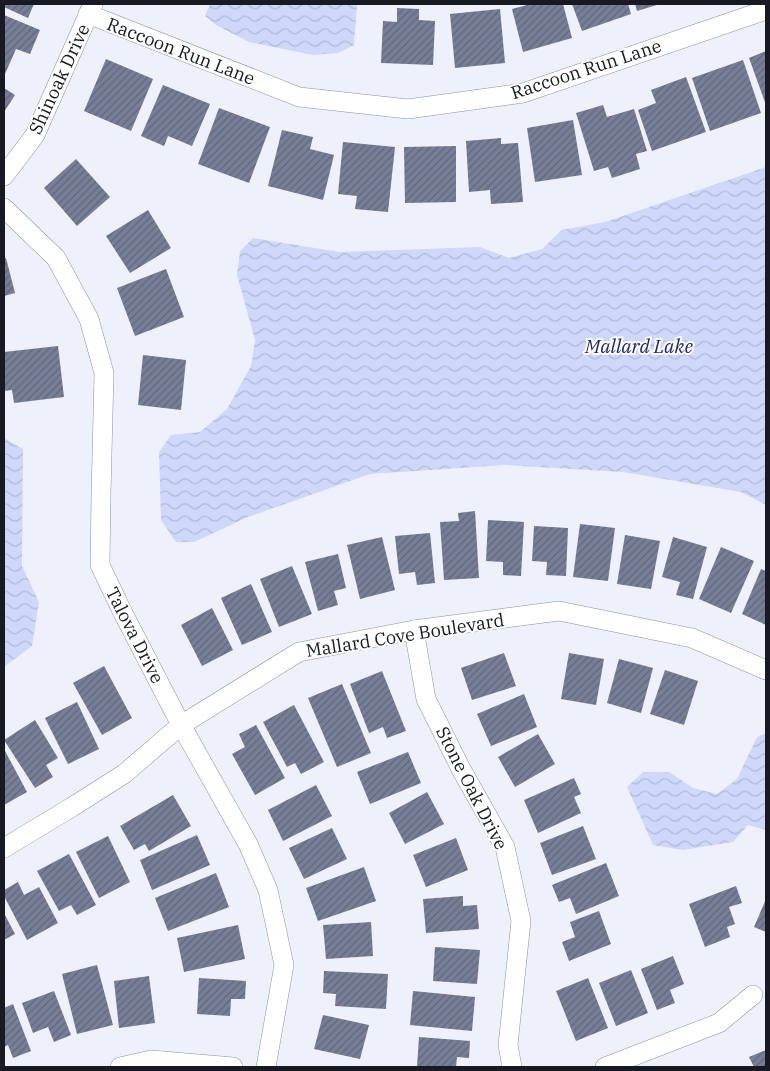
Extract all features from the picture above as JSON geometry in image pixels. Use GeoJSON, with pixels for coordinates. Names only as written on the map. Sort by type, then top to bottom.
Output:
{"type":"FeatureCollection","features":[{"type":"Feature","properties":{"kind":"street","name":"Raccoon Run Lane"},"geometry":{"type":"LineString","coordinates":[[90,9],[299,97],[408,109],[523,93],[766,10]]}},
{"type":"Feature","properties":{"kind":"street","name":"Shinoak Drive"},"geometry":{"type":"LineString","coordinates":[[4,176],[35,135],[90,9]]}},
{"type":"Feature","properties":{"kind":"street","name":"Talova Drive"},"geometry":{"type":"LineString","coordinates":[[4,208],[56,258],[89,318],[104,373],[100,565],[181,725],[248,844],[268,890],[284,965],[266,1067]]}},
{"type":"Feature","properties":{"kind":"street","name":"Mallard Cove Boulevard"},"geometry":{"type":"LineString","coordinates":[[4,848],[124,774],[181,725],[299,652],[414,630],[559,611],[692,638],[766,670]]}},
{"type":"Feature","properties":{"kind":"street","name":"Stone Oak Drive"},"geometry":{"type":"LineString","coordinates":[[414,630],[426,699],[461,769],[505,847],[520,921],[508,1045],[512,1067]]}},
{"type":"Feature","properties":{"kind":"street"},"geometry":{"type":"LineString","coordinates":[[605,1067],[719,1023],[753,995]]}},
{"type":"Feature","properties":{"kind":"street"},"geometry":{"type":"LineString","coordinates":[[120,1067],[151,1060],[233,1067]]}},
{"type":"Feature","properties":{"kind":"water"},"geometry":{"type":"Polygon","coordinates":[[[210,4],[357,4],[354,45],[338,53],[313,55],[249,42],[216,25],[205,16],[210,4]]]}},
{"type":"Feature","properties":{"kind":"water","name":"Mallard Lake"},"geometry":{"type":"Polygon","coordinates":[[[766,167],[766,505],[741,492],[623,472],[505,465],[370,474],[248,517],[194,542],[176,542],[161,520],[159,452],[171,435],[200,432],[227,409],[251,366],[255,340],[237,275],[240,251],[253,238],[340,252],[480,247],[509,258],[542,249],[562,230],[605,222],[766,167]]]}},
{"type":"Feature","properties":{"kind":"water"},"geometry":{"type":"Polygon","coordinates":[[[4,438],[23,449],[22,566],[39,602],[32,646],[4,667],[4,438]]]}},
{"type":"Feature","properties":{"kind":"water"},"geometry":{"type":"Polygon","coordinates":[[[766,733],[766,830],[748,825],[733,842],[683,850],[653,845],[627,787],[643,772],[669,772],[693,788],[717,794],[737,779],[757,737],[766,733]]]}},
{"type":"Feature","properties":{"kind":"building"},"geometry":{"type":"Polygon","coordinates":[[[4,4],[34,4],[28,18],[4,7],[4,4]]]}},
{"type":"Feature","properties":{"kind":"building"},"geometry":{"type":"Polygon","coordinates":[[[531,4],[563,4],[572,38],[523,52],[512,9],[531,4]]]}},
{"type":"Feature","properties":{"kind":"building"},"geometry":{"type":"Polygon","coordinates":[[[572,4],[628,4],[631,14],[582,31],[572,4]]]}},
{"type":"Feature","properties":{"kind":"building"},"geometry":{"type":"Polygon","coordinates":[[[635,4],[660,4],[637,11],[635,4]]]}},
{"type":"Feature","properties":{"kind":"building"},"geometry":{"type":"Polygon","coordinates":[[[397,8],[419,9],[419,20],[435,21],[433,65],[381,63],[383,21],[397,22],[397,8]]]}},
{"type":"Feature","properties":{"kind":"building"},"geometry":{"type":"Polygon","coordinates":[[[500,9],[505,63],[455,68],[450,14],[500,9]]]}},
{"type":"Feature","properties":{"kind":"building"},"geometry":{"type":"Polygon","coordinates":[[[4,15],[40,30],[30,54],[16,49],[5,74],[4,73],[4,15]]]}},
{"type":"Feature","properties":{"kind":"building"},"geometry":{"type":"Polygon","coordinates":[[[766,51],[766,105],[749,58],[766,51]]]}},
{"type":"Feature","properties":{"kind":"building"},"geometry":{"type":"Polygon","coordinates":[[[106,59],[153,79],[131,131],[84,111],[106,59]]]}},
{"type":"Feature","properties":{"kind":"building"},"geometry":{"type":"Polygon","coordinates":[[[743,60],[761,113],[710,131],[692,78],[743,60]]]}},
{"type":"Feature","properties":{"kind":"building"},"geometry":{"type":"Polygon","coordinates":[[[686,77],[706,132],[652,151],[638,110],[656,103],[651,90],[686,77]]]}},
{"type":"Feature","properties":{"kind":"building"},"geometry":{"type":"Polygon","coordinates":[[[163,85],[210,104],[192,146],[168,136],[164,146],[141,136],[163,85]]]}},
{"type":"Feature","properties":{"kind":"building"},"geometry":{"type":"Polygon","coordinates":[[[4,88],[15,95],[4,112],[4,88]]]}},
{"type":"Feature","properties":{"kind":"building"},"geometry":{"type":"Polygon","coordinates":[[[603,105],[607,117],[634,109],[647,151],[636,154],[640,169],[612,178],[608,167],[594,171],[576,113],[603,105]]]}},
{"type":"Feature","properties":{"kind":"building"},"geometry":{"type":"Polygon","coordinates":[[[219,108],[270,127],[249,183],[198,164],[219,108]]]}},
{"type":"Feature","properties":{"kind":"building"},"geometry":{"type":"Polygon","coordinates":[[[573,120],[582,175],[535,182],[527,128],[573,120]]]}},
{"type":"Feature","properties":{"kind":"building"},"geometry":{"type":"Polygon","coordinates":[[[282,130],[313,137],[310,149],[334,155],[323,200],[268,186],[282,130]]]}},
{"type":"Feature","properties":{"kind":"building"},"geometry":{"type":"Polygon","coordinates":[[[501,138],[501,144],[518,143],[523,202],[491,204],[490,190],[469,192],[466,141],[501,138]]]}},
{"type":"Feature","properties":{"kind":"building"},"geometry":{"type":"Polygon","coordinates":[[[343,142],[395,147],[388,212],[355,209],[357,196],[338,194],[343,142]]]}},
{"type":"Feature","properties":{"kind":"building"},"geometry":{"type":"Polygon","coordinates":[[[456,146],[456,202],[405,203],[404,147],[456,146]]]}},
{"type":"Feature","properties":{"kind":"building"},"geometry":{"type":"Polygon","coordinates":[[[76,159],[110,197],[77,226],[44,188],[76,159]]]}},
{"type":"Feature","properties":{"kind":"building"},"geometry":{"type":"Polygon","coordinates":[[[148,210],[171,248],[130,273],[106,236],[148,210]]]}},
{"type":"Feature","properties":{"kind":"building"},"geometry":{"type":"Polygon","coordinates":[[[4,258],[6,258],[15,293],[4,296],[4,258]]]}},
{"type":"Feature","properties":{"kind":"building"},"geometry":{"type":"Polygon","coordinates":[[[166,269],[184,317],[135,336],[117,288],[166,269]]]}},
{"type":"Feature","properties":{"kind":"building"},"geometry":{"type":"Polygon","coordinates":[[[58,346],[64,397],[14,403],[12,390],[4,391],[4,352],[58,346]]]}},
{"type":"Feature","properties":{"kind":"building"},"geometry":{"type":"Polygon","coordinates":[[[143,355],[186,360],[181,410],[138,405],[143,355]]]}},
{"type":"Feature","properties":{"kind":"building"},"geometry":{"type":"Polygon","coordinates":[[[475,511],[479,578],[444,580],[440,522],[459,521],[458,513],[475,511]]]}},
{"type":"Feature","properties":{"kind":"building"},"geometry":{"type":"Polygon","coordinates":[[[488,520],[524,522],[521,576],[503,575],[503,562],[486,561],[488,520]]]}},
{"type":"Feature","properties":{"kind":"building"},"geometry":{"type":"Polygon","coordinates":[[[580,524],[615,528],[608,581],[573,577],[580,524]]]}},
{"type":"Feature","properties":{"kind":"building"},"geometry":{"type":"Polygon","coordinates":[[[534,526],[568,528],[566,576],[546,575],[547,562],[532,561],[534,526]]]}},
{"type":"Feature","properties":{"kind":"building"},"geometry":{"type":"Polygon","coordinates":[[[430,533],[435,583],[417,585],[415,572],[399,574],[395,536],[430,533]]]}},
{"type":"Feature","properties":{"kind":"building"},"geometry":{"type":"Polygon","coordinates":[[[625,535],[660,541],[651,589],[617,584],[625,535]]]}},
{"type":"Feature","properties":{"kind":"building"},"geometry":{"type":"Polygon","coordinates":[[[382,537],[395,590],[360,599],[347,545],[382,537]]]}},
{"type":"Feature","properties":{"kind":"building"},"geometry":{"type":"Polygon","coordinates":[[[673,537],[707,547],[693,599],[676,595],[680,582],[662,577],[673,537]]]}},
{"type":"Feature","properties":{"kind":"building"},"geometry":{"type":"Polygon","coordinates":[[[721,547],[754,561],[731,613],[699,599],[721,547]]]}},
{"type":"Feature","properties":{"kind":"building"},"geometry":{"type":"Polygon","coordinates":[[[338,554],[346,588],[334,591],[338,605],[318,611],[305,562],[338,554]]]}},
{"type":"Feature","properties":{"kind":"building"},"geometry":{"type":"Polygon","coordinates":[[[292,566],[312,614],[279,627],[260,579],[292,566]]]}},
{"type":"Feature","properties":{"kind":"building"},"geometry":{"type":"Polygon","coordinates":[[[761,569],[766,571],[766,625],[742,614],[761,569]]]}},
{"type":"Feature","properties":{"kind":"building"},"geometry":{"type":"Polygon","coordinates":[[[251,584],[272,632],[242,645],[221,598],[251,584]]]}},
{"type":"Feature","properties":{"kind":"building"},"geometry":{"type":"Polygon","coordinates":[[[212,608],[233,650],[202,666],[181,625],[212,608]]]}},
{"type":"Feature","properties":{"kind":"building"},"geometry":{"type":"Polygon","coordinates":[[[504,653],[516,686],[472,700],[461,668],[504,653]]]}},
{"type":"Feature","properties":{"kind":"building"},"geometry":{"type":"Polygon","coordinates":[[[569,653],[604,659],[596,705],[561,699],[569,653]]]}},
{"type":"Feature","properties":{"kind":"building"},"geometry":{"type":"Polygon","coordinates":[[[619,659],[653,668],[641,713],[607,703],[619,659]]]}},
{"type":"Feature","properties":{"kind":"building"},"geometry":{"type":"Polygon","coordinates":[[[104,666],[132,718],[102,735],[73,683],[104,666]]]}},
{"type":"Feature","properties":{"kind":"building"},"geometry":{"type":"Polygon","coordinates":[[[665,670],[698,681],[684,725],[650,714],[665,670]]]}},
{"type":"Feature","properties":{"kind":"building"},"geometry":{"type":"Polygon","coordinates":[[[382,671],[406,731],[387,738],[383,727],[369,733],[350,684],[382,671]]]}},
{"type":"Feature","properties":{"kind":"building"},"geometry":{"type":"Polygon","coordinates":[[[342,684],[371,753],[337,767],[308,698],[342,684]]]}},
{"type":"Feature","properties":{"kind":"building"},"geometry":{"type":"Polygon","coordinates":[[[524,694],[537,727],[491,746],[477,714],[524,694]]]}},
{"type":"Feature","properties":{"kind":"building"},"geometry":{"type":"Polygon","coordinates":[[[77,702],[99,749],[68,764],[45,718],[77,702]]]}},
{"type":"Feature","properties":{"kind":"building"},"geometry":{"type":"Polygon","coordinates":[[[294,705],[324,762],[301,774],[295,763],[287,767],[263,722],[294,705]]]}},
{"type":"Feature","properties":{"kind":"building"},"geometry":{"type":"Polygon","coordinates":[[[35,720],[58,758],[46,765],[53,777],[35,788],[4,740],[35,720]]]}},
{"type":"Feature","properties":{"kind":"building"},"geometry":{"type":"Polygon","coordinates":[[[256,725],[285,778],[255,795],[232,754],[245,747],[239,734],[256,725]]]}},
{"type":"Feature","properties":{"kind":"building"},"geometry":{"type":"Polygon","coordinates":[[[538,734],[555,764],[515,787],[498,757],[538,734]]]}},
{"type":"Feature","properties":{"kind":"building"},"geometry":{"type":"Polygon","coordinates":[[[4,749],[27,792],[4,805],[4,749]]]}},
{"type":"Feature","properties":{"kind":"building"},"geometry":{"type":"Polygon","coordinates":[[[408,752],[421,783],[370,804],[357,772],[408,752]]]}},
{"type":"Feature","properties":{"kind":"building"},"geometry":{"type":"Polygon","coordinates":[[[574,778],[581,794],[574,797],[581,813],[538,833],[524,800],[574,778]]]}},
{"type":"Feature","properties":{"kind":"building"},"geometry":{"type":"Polygon","coordinates":[[[316,785],[332,816],[283,841],[268,810],[316,785]]]}},
{"type":"Feature","properties":{"kind":"building"},"geometry":{"type":"Polygon","coordinates":[[[427,792],[444,824],[405,844],[389,813],[427,792]]]}},
{"type":"Feature","properties":{"kind":"building"},"geometry":{"type":"Polygon","coordinates":[[[173,795],[191,826],[149,851],[145,844],[134,850],[120,826],[173,795]]]}},
{"type":"Feature","properties":{"kind":"building"},"geometry":{"type":"Polygon","coordinates":[[[583,826],[596,859],[552,875],[540,843],[583,826]]]}},
{"type":"Feature","properties":{"kind":"building"},"geometry":{"type":"Polygon","coordinates":[[[332,828],[347,859],[304,879],[289,848],[332,828]]]}},
{"type":"Feature","properties":{"kind":"building"},"geometry":{"type":"Polygon","coordinates":[[[197,835],[210,865],[152,890],[140,860],[197,835]]]}},
{"type":"Feature","properties":{"kind":"building"},"geometry":{"type":"Polygon","coordinates":[[[108,836],[130,882],[99,898],[76,852],[108,836]]]}},
{"type":"Feature","properties":{"kind":"building"},"geometry":{"type":"Polygon","coordinates":[[[456,838],[468,870],[426,887],[413,855],[456,838]]]}},
{"type":"Feature","properties":{"kind":"building"},"geometry":{"type":"Polygon","coordinates":[[[69,854],[96,905],[77,915],[71,905],[59,911],[37,871],[69,854]]]}},
{"type":"Feature","properties":{"kind":"building"},"geometry":{"type":"Polygon","coordinates":[[[606,863],[619,896],[576,914],[570,898],[559,902],[552,885],[606,863]]]}},
{"type":"Feature","properties":{"kind":"building"},"geometry":{"type":"Polygon","coordinates":[[[364,867],[376,901],[318,921],[306,888],[364,867]]]}},
{"type":"Feature","properties":{"kind":"building"},"geometry":{"type":"Polygon","coordinates":[[[216,873],[229,907],[168,931],[155,898],[216,873]]]}},
{"type":"Feature","properties":{"kind":"building"},"geometry":{"type":"Polygon","coordinates":[[[18,882],[24,895],[39,887],[58,923],[27,940],[4,896],[4,890],[18,882]]]}},
{"type":"Feature","properties":{"kind":"building"},"geometry":{"type":"Polygon","coordinates":[[[736,886],[742,903],[729,907],[735,924],[727,927],[730,937],[705,947],[689,904],[736,886]]]}},
{"type":"Feature","properties":{"kind":"building"},"geometry":{"type":"Polygon","coordinates":[[[463,896],[463,906],[477,905],[479,929],[426,933],[423,899],[463,896]]]}},
{"type":"Feature","properties":{"kind":"building"},"geometry":{"type":"Polygon","coordinates":[[[766,899],[766,932],[754,927],[766,899]]]}},
{"type":"Feature","properties":{"kind":"building"},"geometry":{"type":"Polygon","coordinates":[[[599,911],[611,944],[569,961],[562,942],[575,937],[570,922],[599,911]]]}},
{"type":"Feature","properties":{"kind":"building"},"geometry":{"type":"Polygon","coordinates":[[[4,913],[15,934],[4,940],[4,913]]]}},
{"type":"Feature","properties":{"kind":"building"},"geometry":{"type":"Polygon","coordinates":[[[371,922],[373,956],[326,959],[323,925],[371,922]]]}},
{"type":"Feature","properties":{"kind":"building"},"geometry":{"type":"Polygon","coordinates":[[[238,925],[245,959],[184,972],[177,938],[238,925]]]}},
{"type":"Feature","properties":{"kind":"building"},"geometry":{"type":"Polygon","coordinates":[[[435,947],[480,950],[477,984],[433,981],[435,947]]]}},
{"type":"Feature","properties":{"kind":"building"},"geometry":{"type":"Polygon","coordinates":[[[673,956],[684,984],[670,990],[675,1003],[657,1010],[641,969],[673,956]]]}},
{"type":"Feature","properties":{"kind":"building"},"geometry":{"type":"Polygon","coordinates":[[[97,965],[113,1025],[77,1034],[62,974],[97,965]]]}},
{"type":"Feature","properties":{"kind":"building"},"geometry":{"type":"Polygon","coordinates":[[[631,970],[648,1013],[616,1026],[599,983],[631,970]]]}},
{"type":"Feature","properties":{"kind":"building"},"geometry":{"type":"Polygon","coordinates":[[[324,971],[388,974],[386,1009],[335,1006],[336,994],[323,993],[324,971]]]}},
{"type":"Feature","properties":{"kind":"building"},"geometry":{"type":"Polygon","coordinates":[[[149,976],[155,1023],[119,1028],[114,981],[149,976]]]}},
{"type":"Feature","properties":{"kind":"building"},"geometry":{"type":"Polygon","coordinates":[[[199,978],[246,981],[245,999],[231,999],[230,1016],[197,1014],[199,978]]]}},
{"type":"Feature","properties":{"kind":"building"},"geometry":{"type":"Polygon","coordinates":[[[588,978],[608,1028],[576,1041],[556,991],[588,978]]]}},
{"type":"Feature","properties":{"kind":"building"},"geometry":{"type":"Polygon","coordinates":[[[54,991],[71,1035],[54,1042],[48,1027],[33,1033],[22,1003],[54,991]]]}},
{"type":"Feature","properties":{"kind":"building"},"geometry":{"type":"Polygon","coordinates":[[[413,991],[475,997],[472,1031],[410,1025],[413,991]]]}},
{"type":"Feature","properties":{"kind":"building"},"geometry":{"type":"Polygon","coordinates":[[[13,1004],[31,1051],[13,1058],[8,1045],[4,1047],[4,1008],[13,1004]]]}},
{"type":"Feature","properties":{"kind":"building"},"geometry":{"type":"Polygon","coordinates":[[[323,1015],[369,1025],[360,1059],[314,1049],[323,1015]]]}},
{"type":"Feature","properties":{"kind":"building"},"geometry":{"type":"Polygon","coordinates":[[[419,1037],[470,1041],[469,1058],[457,1057],[456,1067],[417,1067],[419,1037]]]}},
{"type":"Feature","properties":{"kind":"building"},"geometry":{"type":"Polygon","coordinates":[[[766,1050],[766,1067],[754,1067],[749,1057],[766,1050]]]}}]}
